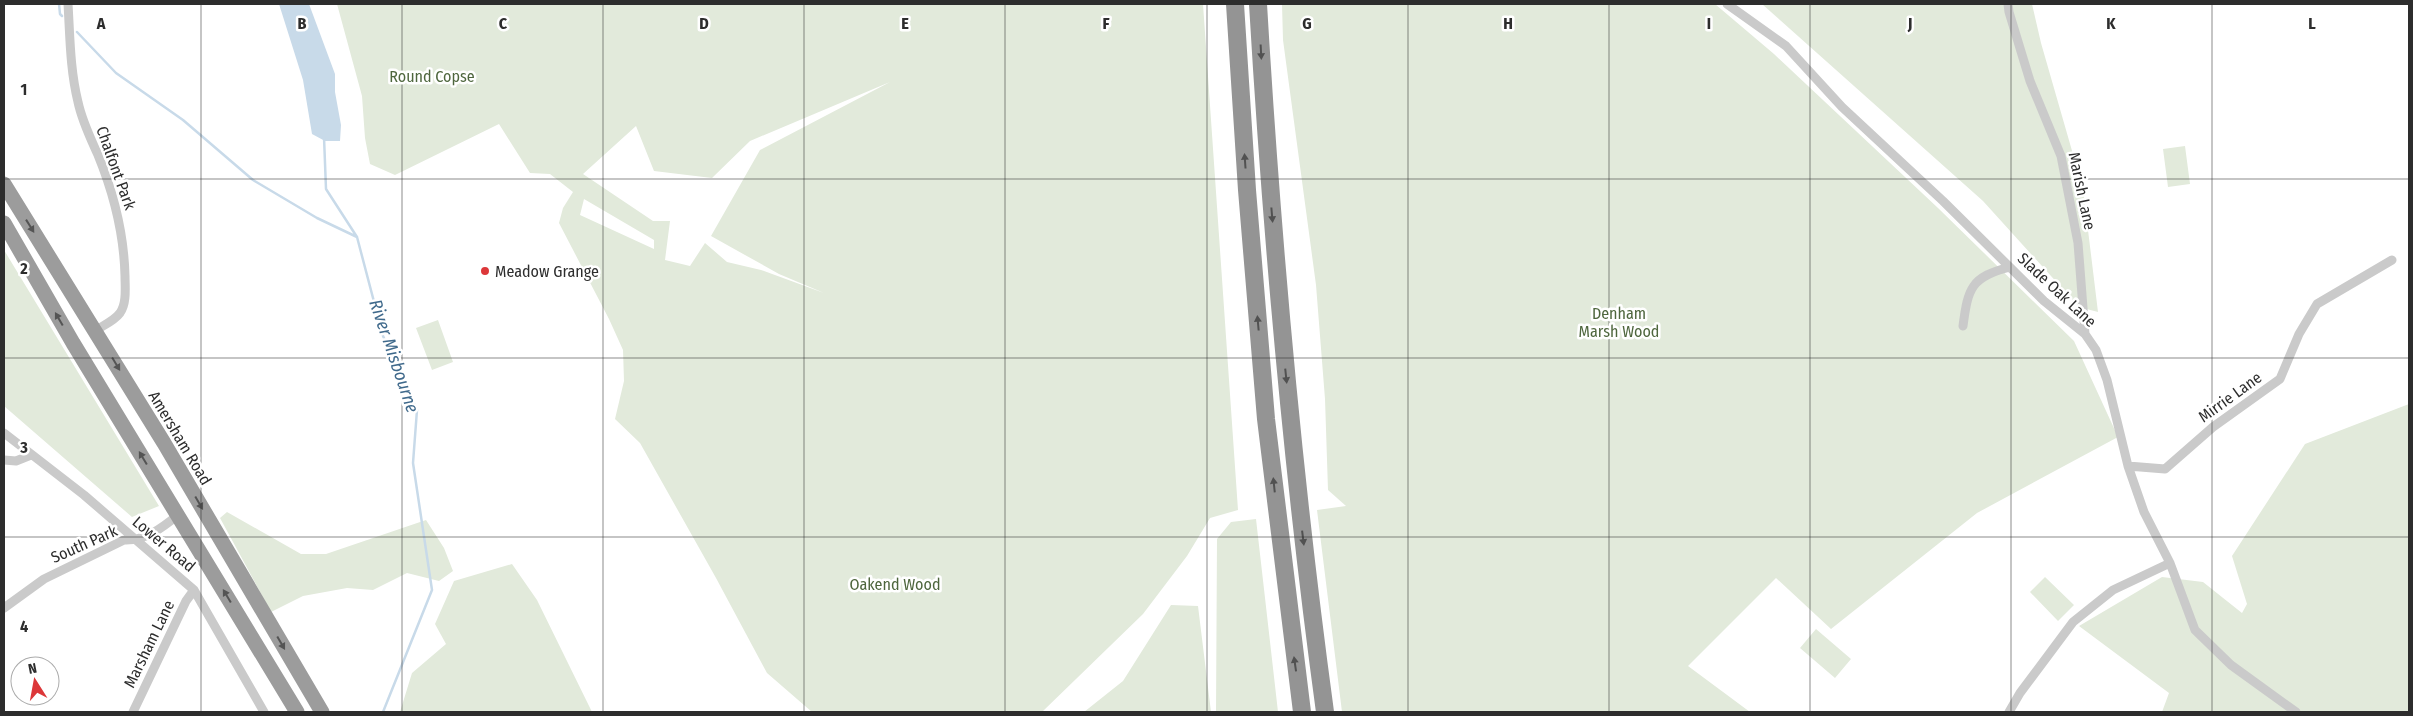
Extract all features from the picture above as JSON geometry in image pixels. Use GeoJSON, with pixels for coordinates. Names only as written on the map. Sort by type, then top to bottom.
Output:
{"type":"FeatureCollection","features":[{"type":"Feature","properties":{"kind":"highway"},"geometry":{"type":"LineString","coordinates":[[1235,4],[1247,190],[1266,419],[1302,712]]}},
{"type":"Feature","properties":{"kind":"highway"},"geometry":{"type":"LineString","coordinates":[[1258,4],[1269,184],[1280,311],[1298,494],[1325,712]]}},
{"type":"Feature","properties":{"kind":"highway","name":"Amersham Road"},"geometry":{"type":"LineString","coordinates":[[4,184],[96,330],[322,712]]}},
{"type":"Feature","properties":{"kind":"highway"},"geometry":{"type":"LineString","coordinates":[[4,224],[73,343],[297,712]]}},
{"type":"Feature","properties":{"kind":"street","name":"Chalfont Park"},"geometry":{"type":"LineString","coordinates":[[68,4],[73,76],[78,102],[86,130],[98,155],[113,196],[124,245],[125,296],[121,312],[112,321],[96,330]]}},
{"type":"Feature","properties":{"kind":"street","name":"Slade Oak Lane"},"geometry":{"type":"LineString","coordinates":[[1726,4],[1786,46],[1842,107],[2044,300],[2085,334],[2096,350],[2107,380],[2128,466],[2144,512],[2170,563],[2195,630],[2232,665],[2296,712]]}},
{"type":"Feature","properties":{"kind":"street","name":"Marish Lane"},"geometry":{"type":"LineString","coordinates":[[2008,4],[2030,81],[2061,156],[2078,243],[2085,334]]}},
{"type":"Feature","properties":{"kind":"street","name":"Mirrie Lane"},"geometry":{"type":"LineString","coordinates":[[2128,466],[2165,469],[2213,427],[2280,378],[2299,334],[2317,304],[2392,260]]}},
{"type":"Feature","properties":{"kind":"street"},"geometry":{"type":"LineString","coordinates":[[1963,326],[1966,298],[1975,282],[1995,271],[2010,267]]}},
{"type":"Feature","properties":{"kind":"street","name":"Lower Road"},"geometry":{"type":"LineString","coordinates":[[4,433],[84,495],[194,590],[264,712]]}},
{"type":"Feature","properties":{"kind":"street"},"geometry":{"type":"LineString","coordinates":[[4,460],[16,461],[31,454]]}},
{"type":"Feature","properties":{"kind":"street","name":"South Park"},"geometry":{"type":"LineString","coordinates":[[4,608],[44,579],[124,540],[138,541],[166,525],[178,515]]}},
{"type":"Feature","properties":{"kind":"street"},"geometry":{"type":"LineString","coordinates":[[2009,712],[2020,693],[2073,622],[2113,590],[2170,563]]}},
{"type":"Feature","properties":{"kind":"street","name":"Marsham Lane"},"geometry":{"type":"LineString","coordinates":[[133,712],[186,601],[194,590]]}},
{"type":"Feature","properties":{"kind":"green space"},"geometry":{"type":"Polygon","coordinates":[[[337,4],[1203,4],[1238,510],[1210,518],[1187,556],[1143,614],[1042,712],[812,712],[767,673],[640,443],[615,419],[624,381],[623,350],[559,223],[563,208],[573,192],[550,174],[530,173],[499,124],[395,175],[370,164],[365,138],[362,96],[337,4]],[[890,82],[750,141],[712,178],[654,171],[636,126],[583,174],[653,221],[670,221],[665,260],[690,266],[705,243],[727,262],[761,270],[824,293],[779,274],[711,236],[760,150],[890,82]],[[584,199],[580,215],[654,249],[654,240],[584,199]]]}},
{"type":"Feature","properties":{"kind":"green space","name":"Denham Marsh Wood"},"geometry":{"type":"Polygon","coordinates":[[[1282,4],[1715,4],[1774,54],[1938,208],[2074,341],[2118,437],[1977,513],[1831,629],[1776,578],[1688,666],[1750,712],[1342,712],[1317,510],[1346,506],[1328,490],[1325,399],[1316,285],[1283,40],[1282,4]]]}},
{"type":"Feature","properties":{"kind":"green space"},"geometry":{"type":"Polygon","coordinates":[[[1762,4],[2032,4],[2041,43],[2083,189],[2098,312],[2079,307],[1983,201],[1762,4]]]}},
{"type":"Feature","properties":{"kind":"green space"},"geometry":{"type":"Polygon","coordinates":[[[2185,146],[2190,184],[2168,187],[2163,149],[2185,146]]]}},
{"type":"Feature","properties":{"kind":"green space"},"geometry":{"type":"Polygon","coordinates":[[[4,250],[159,506],[132,517],[4,406],[4,250]]]}},
{"type":"Feature","properties":{"kind":"green space"},"geometry":{"type":"Polygon","coordinates":[[[438,320],[453,362],[432,370],[416,328],[438,320]]]}},
{"type":"Feature","properties":{"kind":"green space"},"geometry":{"type":"Polygon","coordinates":[[[2409,404],[2409,712],[2162,712],[2169,693],[2079,626],[2162,577],[2203,582],[2242,613],[2247,604],[2232,556],[2305,444],[2409,404]]]}},
{"type":"Feature","properties":{"kind":"green space"},"geometry":{"type":"Polygon","coordinates":[[[227,512],[301,554],[326,554],[426,520],[444,548],[453,571],[439,581],[407,573],[373,590],[347,588],[303,596],[271,612],[220,518],[227,512]]]}},
{"type":"Feature","properties":{"kind":"green space"},"geometry":{"type":"Polygon","coordinates":[[[1256,519],[1278,712],[1216,712],[1217,539],[1231,522],[1256,519]]]}},
{"type":"Feature","properties":{"kind":"green space"},"geometry":{"type":"Polygon","coordinates":[[[512,564],[537,600],[592,712],[400,712],[412,673],[446,644],[435,624],[454,581],[512,564]]]}},
{"type":"Feature","properties":{"kind":"green space"},"geometry":{"type":"Polygon","coordinates":[[[2045,577],[2074,605],[2058,621],[2030,592],[2045,577]]]}},
{"type":"Feature","properties":{"kind":"green space"},"geometry":{"type":"Polygon","coordinates":[[[1171,605],[1198,606],[1211,712],[1084,712],[1123,681],[1171,605]]]}},
{"type":"Feature","properties":{"kind":"green space"},"geometry":{"type":"Polygon","coordinates":[[[1816,629],[1851,659],[1835,678],[1800,648],[1816,629]]]}},
{"type":"Feature","properties":{"kind":"water"},"geometry":{"type":"Polygon","coordinates":[[[279,4],[309,4],[335,74],[335,92],[341,125],[340,141],[325,141],[312,134],[303,80],[279,4]]]}},
{"type":"Feature","properties":{"kind":"waterway"},"geometry":{"type":"LineString","coordinates":[[59,4],[62,16]]}},
{"type":"Feature","properties":{"kind":"waterway"},"geometry":{"type":"LineString","coordinates":[[77,32],[116,73],[183,120],[253,180],[317,218],[357,237]]}},
{"type":"Feature","properties":{"kind":"waterway","name":"River Misbourne"},"geometry":{"type":"LineString","coordinates":[[324,137],[326,189],[357,237],[383,336],[417,410],[413,463],[432,590],[383,712]]}},
{"type":"Feature","properties":{"kind":"place","name":"Meadow Grange"},"geometry":{"type":"Point","coordinates":[485,271]}},
{"type":"Feature","properties":{"kind":"park label","name":"Round Copse"},"geometry":{"type":"Point","coordinates":[432,76]}},
{"type":"Feature","properties":{"kind":"park label","name":"Oakend Wood"},"geometry":{"type":"Point","coordinates":[895,584]}}]}
